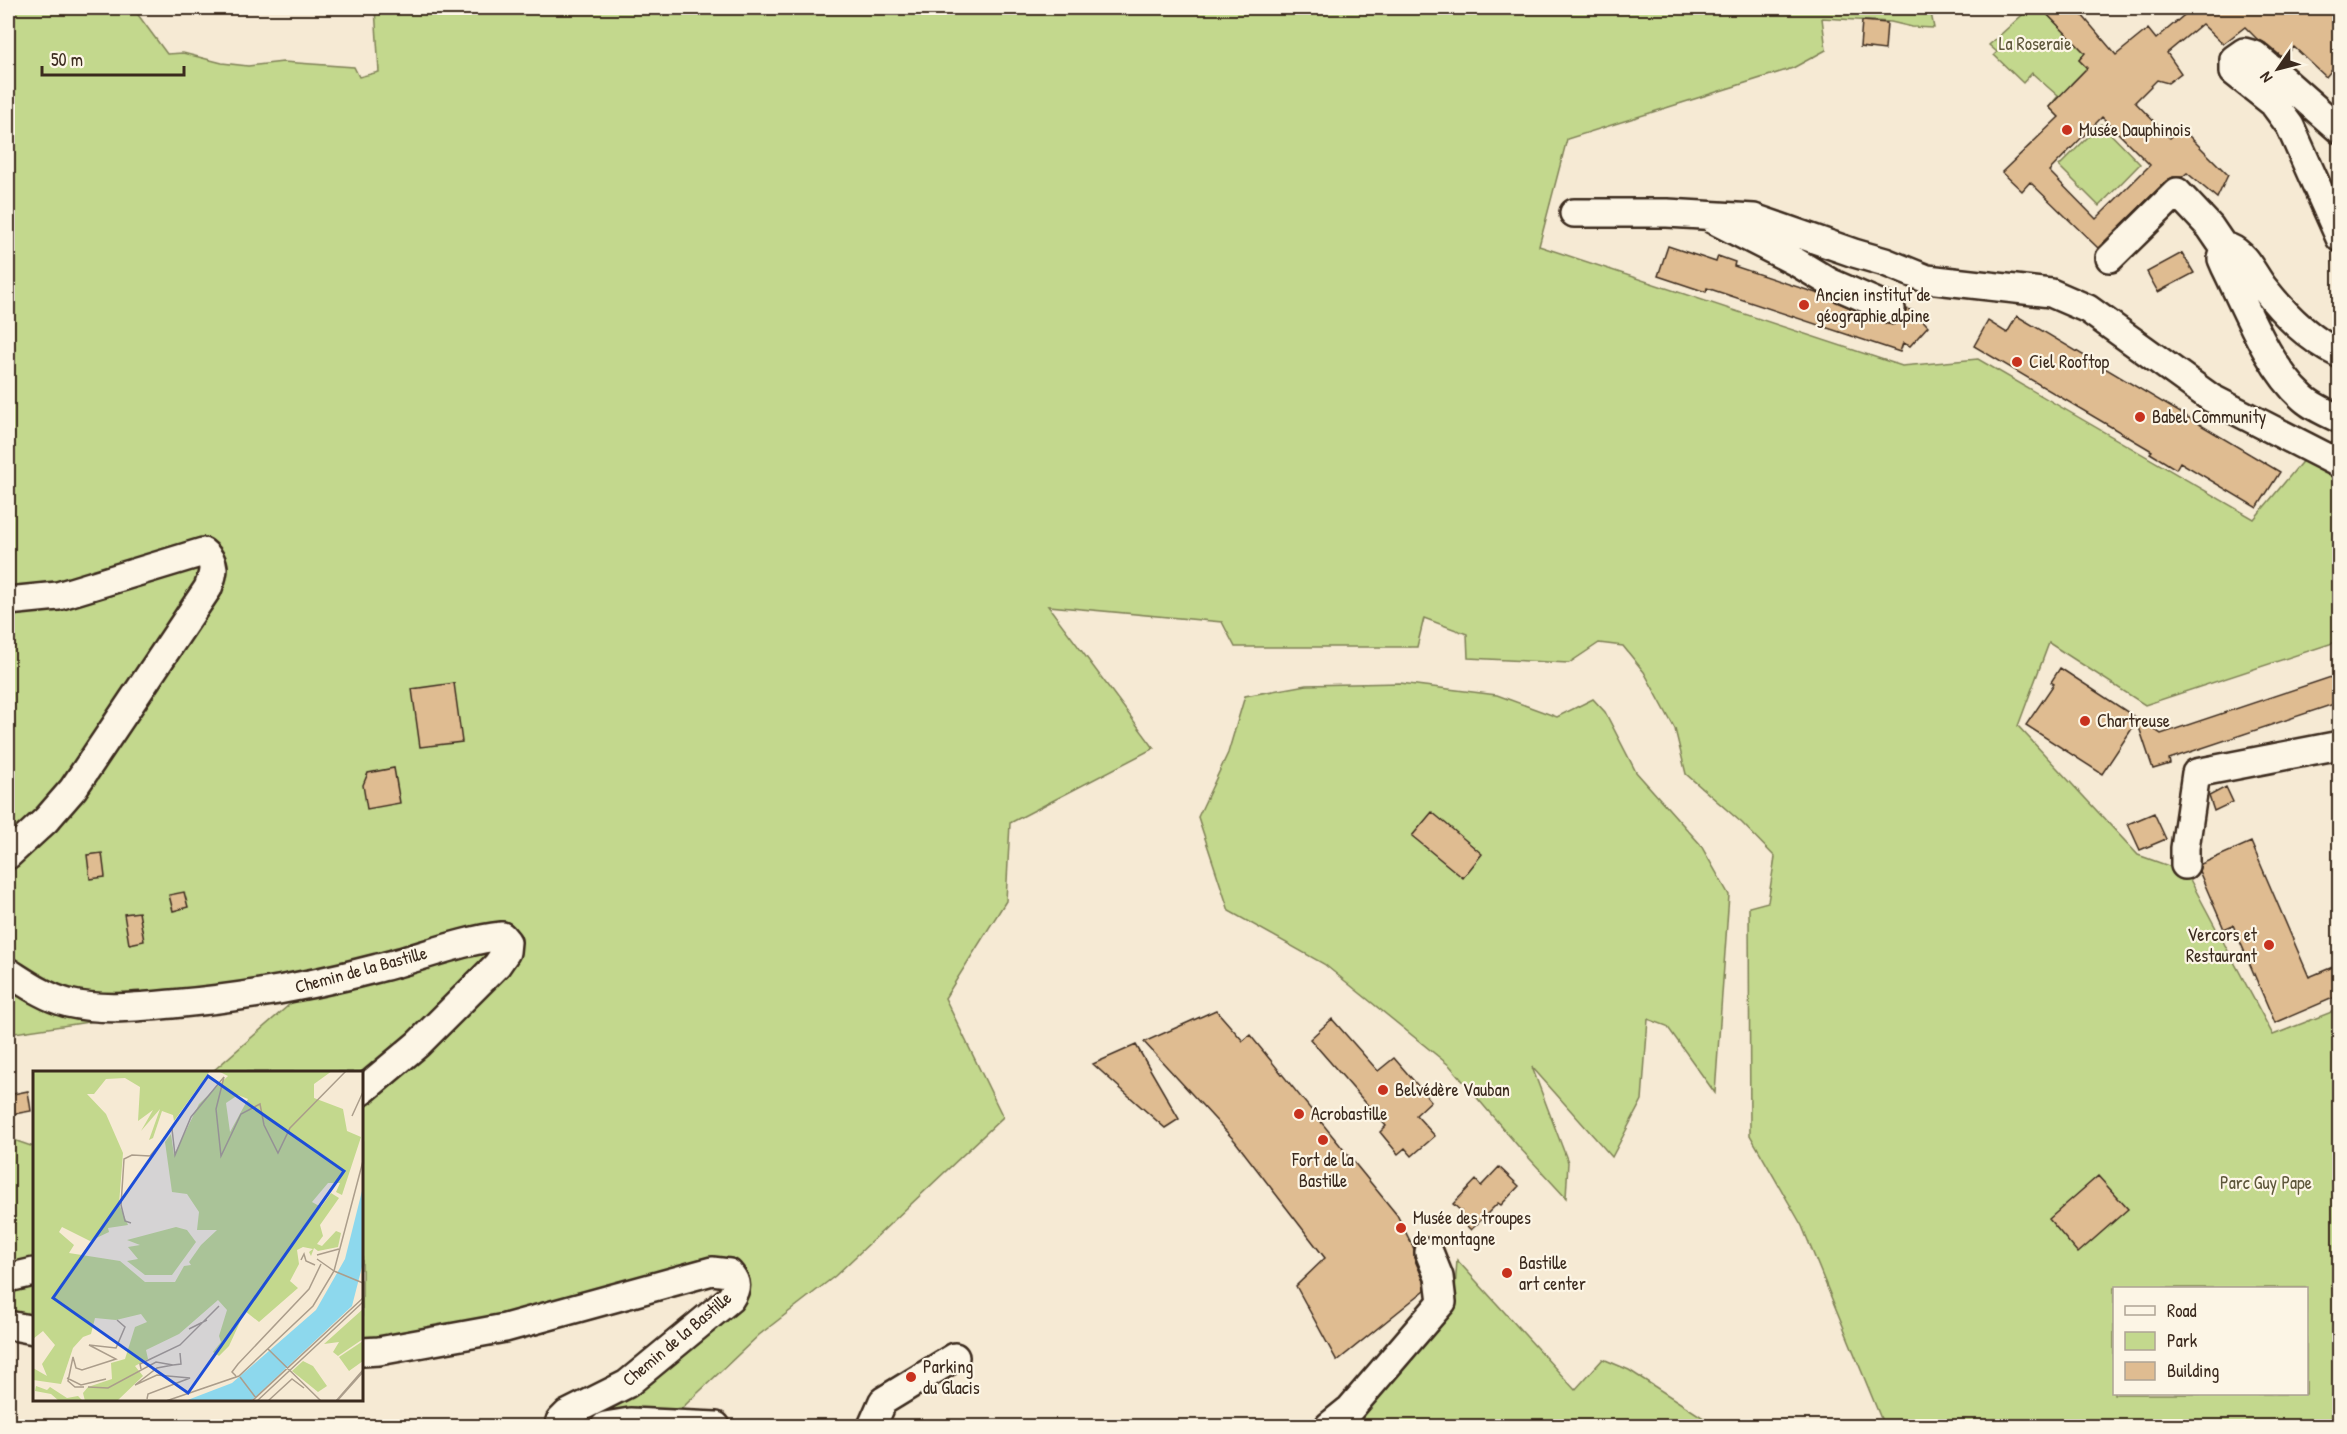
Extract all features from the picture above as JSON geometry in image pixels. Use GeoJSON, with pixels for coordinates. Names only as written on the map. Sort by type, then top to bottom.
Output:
{"type":"FeatureCollection","features":[{"type":"Feature","properties":{"kind":"street"},"geometry":{"type":"LineString","coordinates":[[2340,130],[2255,55],[2244,52],[2234,59],[2234,72],[2273,103],[2290,126],[2340,238]]}},
{"type":"Feature","properties":{"kind":"street"},"geometry":{"type":"LineString","coordinates":[[2110,258],[2177,192],[2210,227],[2225,249]]}},
{"type":"Feature","properties":{"kind":"street"},"geometry":{"type":"LineString","coordinates":[[1574,213],[1705,215],[1762,220],[1885,262],[1927,279],[2051,293],[2088,309],[2211,398],[2340,464]]}},
{"type":"Feature","properties":{"kind":"street"},"geometry":{"type":"LineString","coordinates":[[1705,215],[1796,262],[1831,283],[1891,309]]}},
{"type":"Feature","properties":{"kind":"street"},"geometry":{"type":"LineString","coordinates":[[2225,249],[2230,248],[2239,254],[2264,288],[2302,331],[2323,346],[2340,354]]}},
{"type":"Feature","properties":{"kind":"street"},"geometry":{"type":"LineString","coordinates":[[2225,249],[2222,259],[2273,359],[2290,386],[2305,400],[2340,418]]}},
{"type":"Feature","properties":{"kind":"street"},"geometry":{"type":"LineString","coordinates":[[8,601],[58,596],[203,552],[211,558],[214,573],[208,588],[74,789],[46,820],[8,855]]}},
{"type":"Feature","properties":{"kind":"street"},"geometry":{"type":"LineString","coordinates":[[2185,865],[2196,773],[2340,744]]}},
{"type":"Feature","properties":{"kind":"street","name":"Chemin de la Bastille"},"geometry":{"type":"LineString","coordinates":[[8,972],[37,992],[67,1003],[112,1010],[232,999],[275,992],[379,968],[480,938],[502,936],[505,938],[506,952],[497,965],[418,1044],[363,1090]]}},
{"type":"Feature","properties":{"kind":"street"},"geometry":{"type":"LineString","coordinates":[[1329,1426],[1350,1409],[1442,1302],[1439,1277],[1431,1256]]}},
{"type":"Feature","properties":{"kind":"street","name":"Chemin de la Bastille"},"geometry":{"type":"LineString","coordinates":[[363,1352],[505,1328],[712,1271],[729,1273],[736,1280],[736,1289],[730,1299],[627,1384],[567,1414],[560,1421],[559,1426]]}},
{"type":"Feature","properties":{"kind":"street"},"geometry":{"type":"LineString","coordinates":[[8,1278],[33,1272]]}},
{"type":"Feature","properties":{"kind":"street"},"geometry":{"type":"LineString","coordinates":[[8,1325],[33,1330]]}},
{"type":"Feature","properties":{"kind":"street"},"geometry":{"type":"LineString","coordinates":[[872,1426],[883,1401],[955,1358]]}},
{"type":"Feature","properties":{"kind":"street"},"geometry":{"type":"LineString","coordinates":[[605,1426],[630,1422],[716,1426]]}},
{"type":"Feature","properties":{"kind":"green space","name":"Parc Guy Pape"},"geometry":{"type":"Polygon","coordinates":[[[8,8],[133,8],[167,54],[183,53],[222,63],[248,66],[283,62],[354,67],[359,77],[379,72],[375,8],[1930,8],[1934,28],[1912,27],[1891,22],[1822,18],[1826,50],[1793,68],[1567,139],[1539,246],[1902,366],[1978,359],[2254,519],[2305,458],[2339,476],[2339,641],[2145,705],[2049,643],[2018,726],[2138,855],[2186,872],[2273,1035],[2339,1009],[2339,1426],[1884,1426],[1802,1226],[1750,1135],[1749,907],[1768,902],[1775,857],[1742,823],[1686,774],[1675,729],[1644,672],[1623,646],[1599,643],[1569,663],[1468,658],[1467,634],[1424,618],[1417,647],[1235,647],[1222,622],[1048,606],[1154,748],[1010,823],[1006,901],[945,998],[1003,1117],[835,1276],[759,1335],[682,1408],[608,1417],[603,1415],[602,1410],[736,1280],[363,1352],[363,1071],[213,1071],[297,998],[116,1018],[8,1034],[8,8]]]}},
{"type":"Feature","properties":{"kind":"green space","name":"La Roseraie"},"geometry":{"type":"Polygon","coordinates":[[[2030,8],[2041,8],[2085,53],[2079,60],[2087,68],[2071,84],[2081,95],[2059,117],[2049,107],[2058,96],[2032,73],[2023,83],[1994,55],[1997,52],[1989,45],[2030,8]]]}},
{"type":"Feature","properties":{"kind":"green space"},"geometry":{"type":"Polygon","coordinates":[[[2101,124],[2140,164],[2099,206],[2059,166],[2101,124]]]}},
{"type":"Feature","properties":{"kind":"green space"},"geometry":{"type":"Polygon","coordinates":[[[1400,683],[1497,695],[1557,717],[1593,699],[1605,712],[1636,772],[1700,844],[1729,895],[1715,1093],[1667,1026],[1648,1019],[1642,1100],[1612,1157],[1532,1067],[1568,1162],[1566,1198],[1450,1066],[1324,964],[1229,911],[1198,817],[1228,753],[1245,696],[1306,685],[1400,683]]]}},
{"type":"Feature","properties":{"kind":"green space"},"geometry":{"type":"Polygon","coordinates":[[[8,1138],[33,1147],[33,1330],[8,1325],[8,1138]]]}},
{"type":"Feature","properties":{"kind":"green space"},"geometry":{"type":"Polygon","coordinates":[[[1457,1260],[1575,1390],[1603,1359],[1629,1370],[1716,1426],[1350,1426],[1394,1362],[1454,1305],[1457,1260]]]}},
{"type":"Feature","properties":{"kind":"building"},"geometry":{"type":"Polygon","coordinates":[[[2041,8],[2076,8],[2116,55],[2148,29],[2156,39],[2190,10],[2187,8],[2332,8],[2340,14],[2340,60],[2326,77],[2294,47],[2283,58],[2245,27],[2223,44],[2202,24],[2167,53],[2181,73],[2168,83],[2157,80],[2135,102],[2170,138],[2181,128],[2228,175],[2217,198],[2187,173],[2182,177],[2173,177],[2166,181],[2098,248],[2030,182],[2022,191],[2002,172],[2059,117],[2049,107],[2087,68],[2079,60],[2085,53],[2041,8]],[[2102,117],[2049,171],[2096,219],[2150,165],[2102,117]]]}},
{"type":"Feature","properties":{"kind":"building"},"geometry":{"type":"Polygon","coordinates":[[[1862,21],[1887,23],[1885,50],[1860,47],[1862,21]]]}},
{"type":"Feature","properties":{"kind":"building","name":"Ancien institut de géographie alpine"},"geometry":{"type":"Polygon","coordinates":[[[1668,246],[1716,262],[1718,256],[1735,262],[1734,266],[1819,294],[1892,325],[1900,322],[1905,316],[1906,309],[1914,311],[1928,326],[1910,346],[1903,343],[1900,352],[1707,288],[1706,292],[1658,276],[1668,246]]]}},
{"type":"Feature","properties":{"kind":"building"},"geometry":{"type":"Polygon","coordinates":[[[2182,253],[2194,273],[2158,292],[2147,272],[2182,253]]]}},
{"type":"Feature","properties":{"kind":"building","name":"Babel Community"},"geometry":{"type":"Polygon","coordinates":[[[2017,316],[2280,472],[2257,508],[2180,462],[2176,469],[2150,453],[2152,451],[1974,346],[1988,321],[2007,333],[2017,316]]]}},
{"type":"Feature","properties":{"kind":"building","name":"Chartreuse"},"geometry":{"type":"Polygon","coordinates":[[[2060,668],[2161,734],[2340,674],[2340,702],[2169,759],[2170,764],[2153,769],[2137,721],[2102,774],[2026,725],[2054,684],[2051,682],[2060,668]]]}},
{"type":"Feature","properties":{"kind":"building"},"geometry":{"type":"Polygon","coordinates":[[[454,683],[462,742],[420,747],[412,689],[454,683]]]}},
{"type":"Feature","properties":{"kind":"building"},"geometry":{"type":"Polygon","coordinates":[[[394,768],[400,803],[367,809],[363,785],[368,773],[394,768]]]}},
{"type":"Feature","properties":{"kind":"building"},"geometry":{"type":"Polygon","coordinates":[[[2226,787],[2233,802],[2214,811],[2209,796],[2226,787]]]}},
{"type":"Feature","properties":{"kind":"building"},"geometry":{"type":"Polygon","coordinates":[[[1432,812],[1482,854],[1463,878],[1412,836],[1432,812]]]}},
{"type":"Feature","properties":{"kind":"building"},"geometry":{"type":"Polygon","coordinates":[[[2154,813],[2166,839],[2140,850],[2128,824],[2154,813]]]}},
{"type":"Feature","properties":{"kind":"building","name":"Vercors et Restaurant"},"geometry":{"type":"Polygon","coordinates":[[[2251,842],[2309,977],[2340,964],[2340,995],[2275,1023],[2233,925],[2224,929],[2199,871],[2201,864],[2251,842]]]}},
{"type":"Feature","properties":{"kind":"building"},"geometry":{"type":"Polygon","coordinates":[[[102,853],[105,877],[90,879],[87,855],[102,853]]]}},
{"type":"Feature","properties":{"kind":"building"},"geometry":{"type":"Polygon","coordinates":[[[184,892],[188,907],[173,911],[169,895],[184,892]]]}},
{"type":"Feature","properties":{"kind":"building"},"geometry":{"type":"Polygon","coordinates":[[[139,912],[144,941],[129,944],[124,914],[139,912]]]}},
{"type":"Feature","properties":{"kind":"building"},"geometry":{"type":"Polygon","coordinates":[[[1216,1010],[1243,1041],[1250,1035],[1397,1215],[1414,1249],[1414,1258],[1424,1281],[1425,1290],[1337,1361],[1296,1286],[1325,1258],[1235,1141],[1144,1042],[1216,1010]]]}},
{"type":"Feature","properties":{"kind":"building"},"geometry":{"type":"Polygon","coordinates":[[[1332,1019],[1378,1071],[1394,1058],[1431,1101],[1416,1115],[1435,1136],[1412,1156],[1405,1148],[1398,1154],[1380,1132],[1386,1126],[1310,1039],[1332,1019]]]}},
{"type":"Feature","properties":{"kind":"building"},"geometry":{"type":"Polygon","coordinates":[[[1136,1045],[1179,1119],[1165,1128],[1093,1064],[1136,1045]]]}},
{"type":"Feature","properties":{"kind":"building"},"geometry":{"type":"Polygon","coordinates":[[[28,1091],[31,1111],[8,1115],[8,1095],[28,1091]]]}},
{"type":"Feature","properties":{"kind":"building"},"geometry":{"type":"Polygon","coordinates":[[[1499,1167],[1519,1186],[1501,1205],[1498,1203],[1471,1230],[1457,1216],[1461,1211],[1453,1204],[1476,1180],[1481,1186],[1499,1167]]]}},
{"type":"Feature","properties":{"kind":"building"},"geometry":{"type":"Polygon","coordinates":[[[2098,1176],[2128,1209],[2078,1253],[2049,1219],[2098,1176]]]}},
{"type":"Feature","properties":{"kind":"place","name":"Musée Dauphinois"},"geometry":{"type":"Point","coordinates":[2067,130]}},
{"type":"Feature","properties":{"kind":"place","name":"Ancien institut de géographie alpine"},"geometry":{"type":"Point","coordinates":[1804,305]}},
{"type":"Feature","properties":{"kind":"place","name":"Ciel Rooftop"},"geometry":{"type":"Point","coordinates":[2017,362]}},
{"type":"Feature","properties":{"kind":"place","name":"Babel Community"},"geometry":{"type":"Point","coordinates":[2140,417]}},
{"type":"Feature","properties":{"kind":"place","name":"Chartreuse"},"geometry":{"type":"Point","coordinates":[2085,721]}},
{"type":"Feature","properties":{"kind":"place","name":"Vercors et Restaurant"},"geometry":{"type":"Point","coordinates":[2269,945]}},
{"type":"Feature","properties":{"kind":"place","name":"Belvédère Vauban"},"geometry":{"type":"Point","coordinates":[1383,1090]}},
{"type":"Feature","properties":{"kind":"place","name":"Acrobastille"},"geometry":{"type":"Point","coordinates":[1299,1114]}},
{"type":"Feature","properties":{"kind":"place","name":"Fort de la Bastille"},"geometry":{"type":"Point","coordinates":[1323,1140]}},
{"type":"Feature","properties":{"kind":"place","name":"Musée des troupes de montagne"},"geometry":{"type":"Point","coordinates":[1401,1228]}},
{"type":"Feature","properties":{"kind":"place","name":"Bastille art center"},"geometry":{"type":"Point","coordinates":[1507,1273]}},
{"type":"Feature","properties":{"kind":"place","name":"Parking du Glacis"},"geometry":{"type":"Point","coordinates":[911,1377]}}]}
